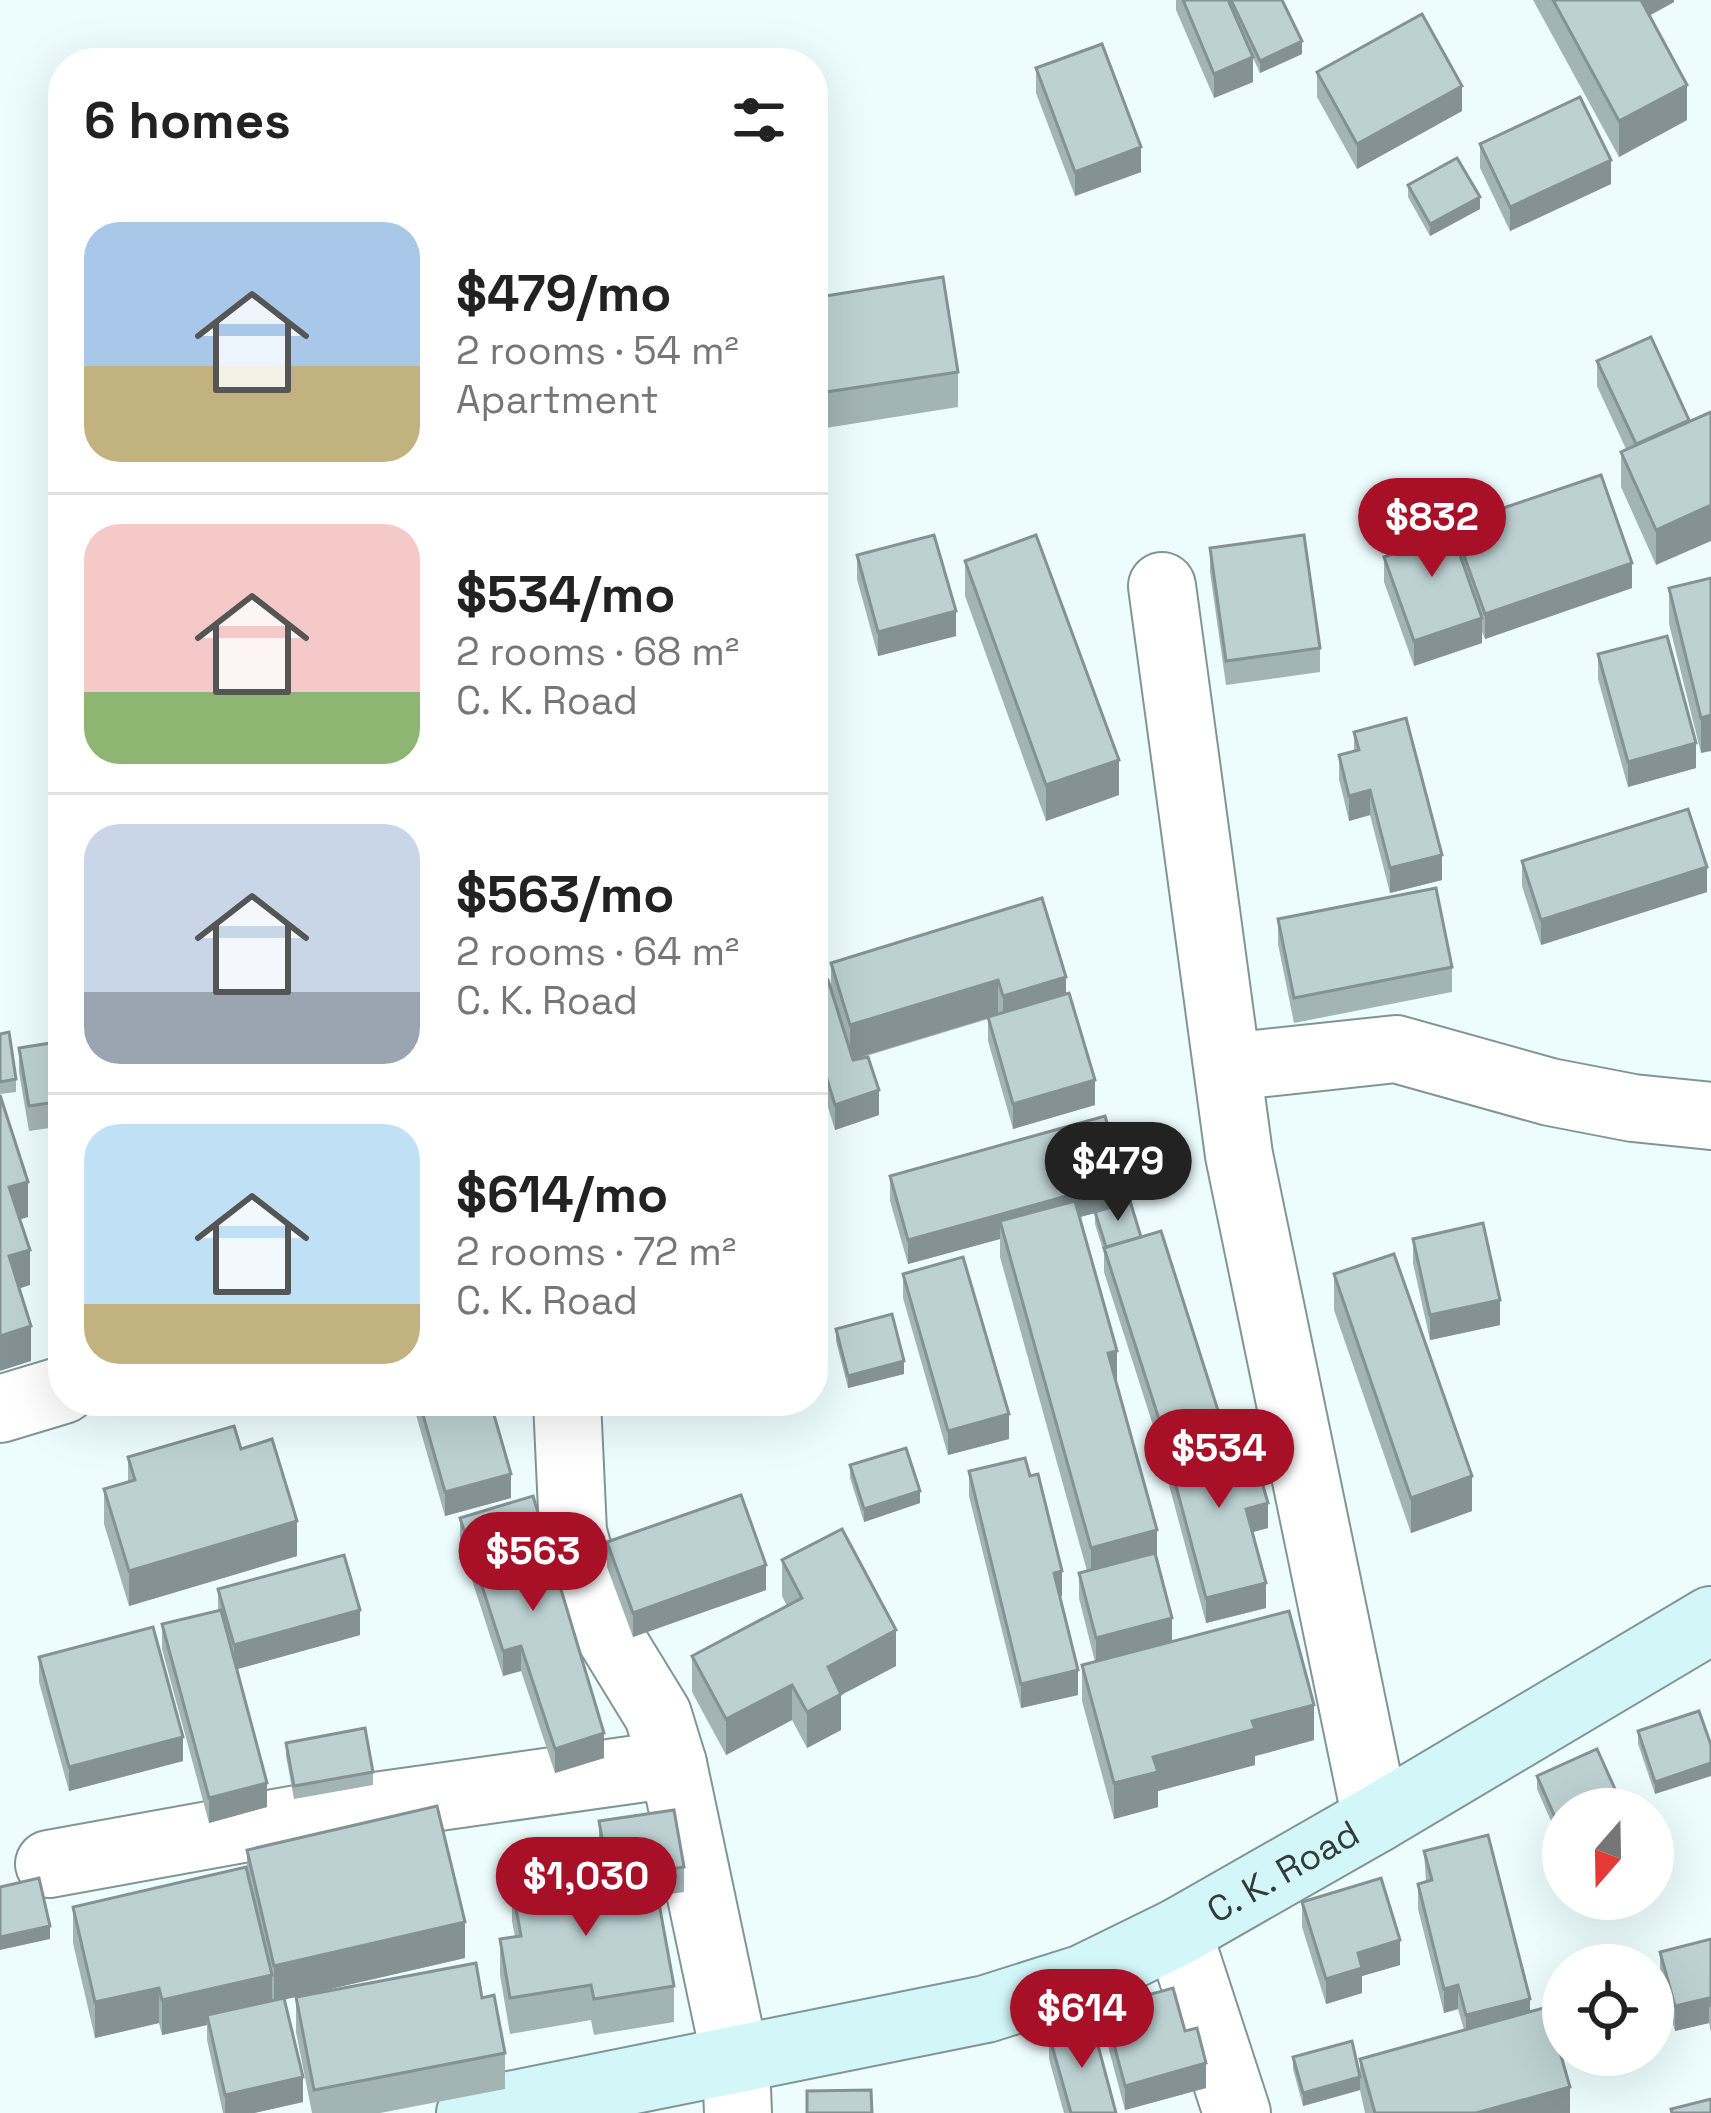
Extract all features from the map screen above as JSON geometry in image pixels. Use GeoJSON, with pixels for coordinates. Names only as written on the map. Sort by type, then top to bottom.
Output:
{"type":"FeatureCollection","features":[{"type":"Feature","properties":{"kind":"street"},"geometry":{"type":"LineString","coordinates":[[1162,586],[1239,1155],[1376,1819]]}},
{"type":"Feature","properties":{"kind":"street"},"geometry":{"type":"LineString","coordinates":[[1228,1067],[1396,1049],[1550,1092],[1711,1116]]}},
{"type":"Feature","properties":{"kind":"street"},"geometry":{"type":"LineString","coordinates":[[0,1409],[48,1395]]}},
{"type":"Feature","properties":{"kind":"street"},"geometry":{"type":"LineString","coordinates":[[568,1416],[573,1532],[595,1612],[658,1715],[673,1765],[737,2087]]}},
{"type":"Feature","properties":{"kind":"street","name":"C. K. Road"},"geometry":{"type":"LineString","coordinates":[[470,2113],[737,2087],[1084,1978],[1178,1932],[1376,1819],[1711,1620]]}},
{"type":"Feature","properties":{"kind":"street"},"geometry":{"type":"LineString","coordinates":[[50,1864],[346,1810],[673,1765]]}},
{"type":"Feature","properties":{"kind":"street"},"geometry":{"type":"LineString","coordinates":[[1178,1932],[1237,2113]]}},
{"type":"Feature","properties":{"kind":"building"},"geometry":{"type":"Polygon","coordinates":[[[1183,0],[1228,0],[1253,57],[1214,74],[1183,0]]]}},
{"type":"Feature","properties":{"kind":"building"},"geometry":{"type":"Polygon","coordinates":[[[1231,0],[1282,0],[1302,41],[1260,61],[1231,0]]]}},
{"type":"Feature","properties":{"kind":"building"},"geometry":{"type":"Polygon","coordinates":[[[1553,0],[1641,0],[1687,85],[1619,121],[1553,0]]]}},
{"type":"Feature","properties":{"kind":"building"},"geometry":{"type":"Polygon","coordinates":[[[1422,14],[1462,86],[1357,144],[1317,72],[1422,14]]]}},
{"type":"Feature","properties":{"kind":"building"},"geometry":{"type":"Polygon","coordinates":[[[1102,44],[1141,147],[1075,172],[1036,68],[1102,44]]]}},
{"type":"Feature","properties":{"kind":"building"},"geometry":{"type":"Polygon","coordinates":[[[1580,97],[1611,160],[1510,207],[1480,144],[1580,97]]]}},
{"type":"Feature","properties":{"kind":"building"},"geometry":{"type":"Polygon","coordinates":[[[1457,158],[1480,197],[1430,224],[1408,185],[1457,158]]]}},
{"type":"Feature","properties":{"kind":"building"},"geometry":{"type":"Polygon","coordinates":[[[943,277],[958,372],[828,392],[828,296],[943,277]]]}},
{"type":"Feature","properties":{"kind":"building"},"geometry":{"type":"Polygon","coordinates":[[[1651,337],[1689,420],[1636,444],[1597,361],[1651,337]]]}},
{"type":"Feature","properties":{"kind":"building"},"geometry":{"type":"Polygon","coordinates":[[[1711,412],[1711,505],[1656,530],[1621,452],[1711,412]]]}},
{"type":"Feature","properties":{"kind":"building"},"geometry":{"type":"Polygon","coordinates":[[[1601,475],[1632,563],[1485,614],[1453,525],[1601,475]]]}},
{"type":"Feature","properties":{"kind":"building"},"geometry":{"type":"Polygon","coordinates":[[[1445,512],[1482,618],[1414,641],[1384,557],[1411,547],[1404,526],[1445,512]]]}},
{"type":"Feature","properties":{"kind":"building"},"geometry":{"type":"Polygon","coordinates":[[[934,535],[956,611],[878,632],[857,555],[934,535]]]}},
{"type":"Feature","properties":{"kind":"building"},"geometry":{"type":"Polygon","coordinates":[[[1036,535],[1119,760],[1046,785],[965,561],[1036,535]]]}},
{"type":"Feature","properties":{"kind":"building"},"geometry":{"type":"Polygon","coordinates":[[[1304,535],[1320,648],[1226,661],[1210,548],[1304,535]]]}},
{"type":"Feature","properties":{"kind":"building"},"geometry":{"type":"Polygon","coordinates":[[[1711,578],[1711,715],[1701,718],[1669,588],[1711,578]]]}},
{"type":"Feature","properties":{"kind":"building"},"geometry":{"type":"Polygon","coordinates":[[[1667,636],[1696,743],[1628,762],[1598,654],[1667,636]]]}},
{"type":"Feature","properties":{"kind":"building"},"geometry":{"type":"Polygon","coordinates":[[[1406,718],[1442,855],[1390,868],[1370,790],[1349,796],[1339,755],[1359,750],[1354,732],[1406,718]]]}},
{"type":"Feature","properties":{"kind":"building"},"geometry":{"type":"Polygon","coordinates":[[[1688,809],[1707,867],[1541,920],[1522,861],[1688,809]]]}},
{"type":"Feature","properties":{"kind":"building"},"geometry":{"type":"Polygon","coordinates":[[[1436,888],[1452,967],[1294,998],[1278,919],[1436,888]]]}},
{"type":"Feature","properties":{"kind":"building"},"geometry":{"type":"Polygon","coordinates":[[[1042,898],[1066,977],[1003,996],[998,980],[850,1025],[831,963],[1042,898]]]}},
{"type":"Feature","properties":{"kind":"building"},"geometry":{"type":"Polygon","coordinates":[[[828,980],[853,1060],[868,1057],[879,1090],[835,1105],[828,1082],[828,980]]]}},
{"type":"Feature","properties":{"kind":"building"},"geometry":{"type":"Polygon","coordinates":[[[1069,993],[1095,1080],[1013,1104],[988,1017],[1069,993]]]}},
{"type":"Feature","properties":{"kind":"building"},"geometry":{"type":"Polygon","coordinates":[[[9,1032],[16,1079],[0,1082],[0,1034],[9,1032]]]}},
{"type":"Feature","properties":{"kind":"building"},"geometry":{"type":"Polygon","coordinates":[[[48,1043],[48,1103],[29,1106],[19,1048],[48,1043]]]}},
{"type":"Feature","properties":{"kind":"building"},"geometry":{"type":"Polygon","coordinates":[[[0,1095],[28,1182],[9,1187],[30,1250],[9,1256],[31,1326],[0,1336],[0,1095]]]}},
{"type":"Feature","properties":{"kind":"building"},"geometry":{"type":"Polygon","coordinates":[[[1105,1116],[1124,1180],[908,1240],[890,1176],[1105,1116]]]}},
{"type":"Feature","properties":{"kind":"building"},"geometry":{"type":"Polygon","coordinates":[[[1075,1201],[1117,1351],[1108,1353],[1157,1530],[1091,1548],[1000,1221],[1075,1201]]]}},
{"type":"Feature","properties":{"kind":"building"},"geometry":{"type":"Polygon","coordinates":[[[1130,1201],[1141,1237],[1106,1247],[1095,1212],[1130,1201]]]}},
{"type":"Feature","properties":{"kind":"building"},"geometry":{"type":"Polygon","coordinates":[[[1483,1223],[1500,1300],[1430,1315],[1413,1239],[1483,1223]]]}},
{"type":"Feature","properties":{"kind":"building"},"geometry":{"type":"Polygon","coordinates":[[[1161,1231],[1222,1423],[1166,1441],[1104,1248],[1161,1231]]]}},
{"type":"Feature","properties":{"kind":"building"},"geometry":{"type":"Polygon","coordinates":[[[1394,1254],[1472,1476],[1411,1498],[1334,1274],[1394,1254]]]}},
{"type":"Feature","properties":{"kind":"building"},"geometry":{"type":"Polygon","coordinates":[[[963,1257],[1009,1414],[948,1431],[903,1274],[963,1257]]]}},
{"type":"Feature","properties":{"kind":"building"},"geometry":{"type":"Polygon","coordinates":[[[892,1314],[904,1361],[848,1376],[836,1329],[892,1314]]]}},
{"type":"Feature","properties":{"kind":"building"},"geometry":{"type":"Polygon","coordinates":[[[423,1416],[494,1416],[511,1474],[445,1492],[423,1416]]]}},
{"type":"Feature","properties":{"kind":"building"},"geometry":{"type":"Polygon","coordinates":[[[234,1426],[241,1449],[272,1439],[297,1521],[129,1571],[104,1489],[135,1480],[128,1457],[234,1426]]]}},
{"type":"Feature","properties":{"kind":"building"},"geometry":{"type":"Polygon","coordinates":[[[1224,1430],[1233,1461],[1254,1455],[1268,1503],[1246,1509],[1266,1583],[1206,1598],[1165,1445],[1224,1430]]]}},
{"type":"Feature","properties":{"kind":"building"},"geometry":{"type":"Polygon","coordinates":[[[906,1448],[920,1491],[864,1509],[850,1465],[906,1448]]]}},
{"type":"Feature","properties":{"kind":"building"},"geometry":{"type":"Polygon","coordinates":[[[1025,1458],[1030,1476],[1038,1474],[1062,1571],[1054,1573],[1078,1670],[1021,1684],[969,1471],[1025,1458]]]}},
{"type":"Feature","properties":{"kind":"building"},"geometry":{"type":"Polygon","coordinates":[[[741,1495],[766,1565],[633,1613],[607,1542],[741,1495]]]}},
{"type":"Feature","properties":{"kind":"building"},"geometry":{"type":"Polygon","coordinates":[[[533,1496],[604,1733],[555,1749],[521,1646],[503,1651],[460,1518],[533,1496]]]}},
{"type":"Feature","properties":{"kind":"building"},"geometry":{"type":"Polygon","coordinates":[[[842,1529],[896,1630],[828,1667],[841,1694],[807,1712],[792,1685],[726,1719],[692,1656],[802,1598],[782,1560],[842,1529]]]}},
{"type":"Feature","properties":{"kind":"building"},"geometry":{"type":"Polygon","coordinates":[[[1155,1553],[1172,1618],[1096,1638],[1079,1573],[1155,1553]]]}},
{"type":"Feature","properties":{"kind":"building"},"geometry":{"type":"Polygon","coordinates":[[[344,1555],[360,1610],[234,1645],[218,1589],[344,1555]]]}},
{"type":"Feature","properties":{"kind":"building"},"geometry":{"type":"Polygon","coordinates":[[[221,1610],[267,1783],[209,1798],[162,1624],[221,1610]]]}},
{"type":"Feature","properties":{"kind":"building"},"geometry":{"type":"Polygon","coordinates":[[[1289,1611],[1314,1705],[1252,1721],[1255,1729],[1153,1757],[1158,1772],[1114,1783],[1082,1665],[1289,1611]]]}},
{"type":"Feature","properties":{"kind":"building"},"geometry":{"type":"Polygon","coordinates":[[[153,1627],[183,1737],[69,1767],[39,1657],[153,1627]]]}},
{"type":"Feature","properties":{"kind":"building"},"geometry":{"type":"Polygon","coordinates":[[[1699,1711],[1711,1745],[1711,1763],[1655,1782],[1638,1731],[1699,1711]]]}},
{"type":"Feature","properties":{"kind":"building"},"geometry":{"type":"Polygon","coordinates":[[[365,1728],[373,1772],[294,1786],[286,1743],[365,1728]]]}},
{"type":"Feature","properties":{"kind":"building"},"geometry":{"type":"Polygon","coordinates":[[[1597,1749],[1615,1788],[1542,1788],[1537,1776],[1597,1749]]]}},
{"type":"Feature","properties":{"kind":"building"},"geometry":{"type":"Polygon","coordinates":[[[437,1806],[465,1922],[274,1966],[247,1850],[437,1806]]]}},
{"type":"Feature","properties":{"kind":"building"},"geometry":{"type":"Polygon","coordinates":[[[674,1810],[684,1867],[609,1878],[599,1821],[674,1810]]]}},
{"type":"Feature","properties":{"kind":"building"},"geometry":{"type":"Polygon","coordinates":[[[1488,1835],[1530,1999],[1466,2015],[1458,1985],[1444,1989],[1418,1884],[1432,1880],[1424,1851],[1488,1835]]]}},
{"type":"Feature","properties":{"kind":"building"},"geometry":{"type":"Polygon","coordinates":[[[246,1867],[272,1975],[162,2000],[159,1988],[95,2002],[73,1907],[246,1867]]]}},
{"type":"Feature","properties":{"kind":"building"},"geometry":{"type":"Polygon","coordinates":[[[607,1869],[611,1894],[656,1887],[674,1986],[594,1999],[591,1985],[510,1998],[500,1939],[521,1936],[512,1886],[607,1869]]]}},
{"type":"Feature","properties":{"kind":"building"},"geometry":{"type":"Polygon","coordinates":[[[39,1878],[50,1926],[0,1937],[0,1887],[39,1878]]]}},
{"type":"Feature","properties":{"kind":"building"},"geometry":{"type":"Polygon","coordinates":[[[1381,1878],[1400,1940],[1358,1953],[1362,1968],[1326,1979],[1302,1902],[1381,1878]]]}},
{"type":"Feature","properties":{"kind":"building"},"geometry":{"type":"Polygon","coordinates":[[[1711,1939],[1711,2007],[1709,1998],[1675,2006],[1674,1948],[1711,1939]]]}},
{"type":"Feature","properties":{"kind":"building"},"geometry":{"type":"Polygon","coordinates":[[[476,1963],[482,1998],[494,1995],[505,2053],[314,2090],[296,1997],[476,1963]]]}},
{"type":"Feature","properties":{"kind":"building"},"geometry":{"type":"Polygon","coordinates":[[[1173,1988],[1185,2031],[1197,2028],[1206,2063],[1125,2086],[1104,2007],[1173,1988]]]}},
{"type":"Feature","properties":{"kind":"building"},"geometry":{"type":"Polygon","coordinates":[[[284,1998],[303,2077],[225,2095],[207,2015],[284,1998]]]}},
{"type":"Feature","properties":{"kind":"building"},"geometry":{"type":"Polygon","coordinates":[[[1542,2008],[1542,2076],[1567,2076],[1570,2087],[1476,2113],[1375,2113],[1360,2059],[1542,2008]]]}},
{"type":"Feature","properties":{"kind":"building"},"geometry":{"type":"Polygon","coordinates":[[[1092,2023],[1116,2113],[1071,2113],[1049,2035],[1092,2023]]]}},
{"type":"Feature","properties":{"kind":"building"},"geometry":{"type":"Polygon","coordinates":[[[1352,2041],[1360,2077],[1303,2093],[1293,2057],[1352,2041]]]}},
{"type":"Feature","properties":{"kind":"building"},"geometry":{"type":"Polygon","coordinates":[[[871,2090],[872,2113],[807,2113],[807,2091],[871,2090]]]}},
{"type":"Feature","properties":{"kind":"building"},"geometry":{"type":"Polygon","coordinates":[[[1711,2099],[1711,2113],[1672,2113],[1671,2109],[1711,2099]]]}}]}
